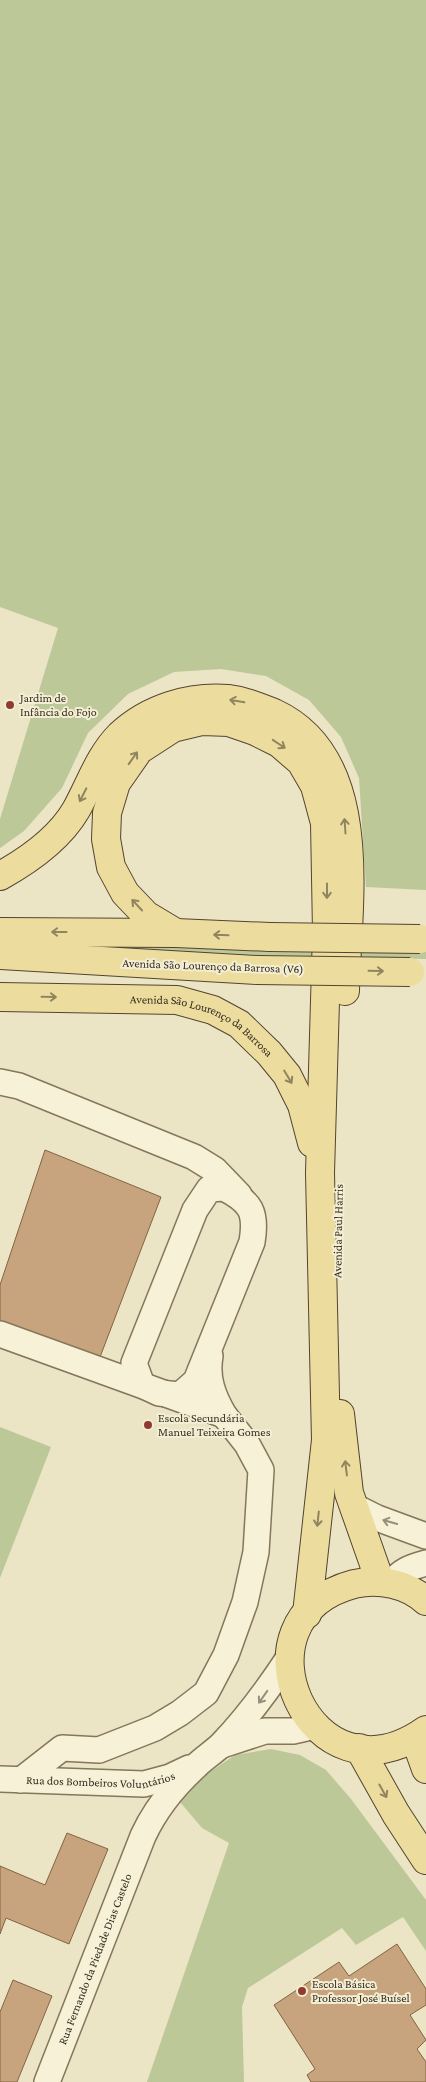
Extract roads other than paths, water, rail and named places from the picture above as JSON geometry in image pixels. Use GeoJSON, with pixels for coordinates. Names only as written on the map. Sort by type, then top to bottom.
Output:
{"type":"FeatureCollection","features":[{"type":"Feature","properties":{"kind":"main road","name":"Avenida Paul Harris"},"geometry":{"type":"LineString","coordinates":[[0,876],[24,862],[50,841],[75,812],[96,770],[121,735],[144,718],[168,705],[195,699],[239,700],[280,716],[298,728],[317,746],[330,767],[343,802],[348,875],[337,1276],[339,1391],[349,1493],[385,1583]]}},
{"type":"Feature","properties":{"kind":"main road"},"geometry":{"type":"LineString","coordinates":[[176,933],[146,915],[125,893],[111,867],[106,839],[107,813],[116,783],[139,750],[173,728],[202,721],[228,722],[255,731],[279,743],[301,762],[315,786],[325,823],[327,932],[320,1174]]}},
{"type":"Feature","properties":{"kind":"main road"},"geometry":{"type":"LineString","coordinates":[[0,932],[423,938]]}},
{"type":"Feature","properties":{"kind":"main road","name":"Avenida São Lourenço da Barrosa (V6)"},"geometry":{"type":"LineString","coordinates":[[0,955],[257,970],[418,972]]}},
{"type":"Feature","properties":{"kind":"main road","name":"Avenida São Lourenço da Barrosa"},"geometry":{"type":"LineString","coordinates":[[0,997],[177,1000],[213,1010],[239,1024],[270,1053],[288,1075],[302,1105],[320,1174]]}},
{"type":"Feature","properties":{"kind":"main road","name":"Avenida Paul Harris"},"geometry":{"type":"LineString","coordinates":[[306,1614],[326,1440],[320,1174]]}},
{"type":"Feature","properties":{"kind":"main road"},"geometry":{"type":"LineString","coordinates":[[426,1601],[404,1587],[385,1583],[364,1582],[342,1587],[322,1598],[306,1614],[293,1641],[289,1671],[297,1701],[315,1726],[335,1741],[359,1748],[378,1750],[397,1746],[420,1734],[426,1768]]}},
{"type":"Feature","properties":{"kind":"main road"},"geometry":{"type":"LineString","coordinates":[[359,1748],[396,1814],[426,1860]]}},
{"type":"Feature","properties":{"kind":"street"},"geometry":{"type":"LineString","coordinates":[[0,1082],[19,1086],[194,1157],[215,1170],[250,1205],[255,1225],[252,1242],[196,1381],[180,1395],[159,1393],[142,1384],[134,1363],[195,1210],[209,1189],[224,1188],[238,1195],[250,1205]]}},
{"type":"Feature","properties":{"kind":"street"},"geometry":{"type":"LineString","coordinates":[[0,1334],[224,1415]]}},
{"type":"Feature","properties":{"kind":"street"},"geometry":{"type":"LineString","coordinates":[[11,1780],[62,1748],[99,1750],[155,1728],[206,1693],[226,1655],[245,1602],[256,1552],[261,1470],[212,1394],[208,1366],[212,1340]]}},
{"type":"Feature","properties":{"kind":"street"},"geometry":{"type":"LineString","coordinates":[[355,1507],[376,1518],[426,1536]]}},
{"type":"Feature","properties":{"kind":"street"},"geometry":{"type":"LineString","coordinates":[[385,1583],[412,1567],[426,1563]]}},
{"type":"Feature","properties":{"kind":"street"},"geometry":{"type":"LineString","coordinates":[[198,1764],[222,1745],[262,1699],[290,1656]]}},
{"type":"Feature","properties":{"kind":"street"},"geometry":{"type":"LineString","coordinates":[[222,1745],[266,1731],[294,1731],[315,1726]]}},
{"type":"Feature","properties":{"kind":"street","name":"Rua dos Bombeiros Voluntários"},"geometry":{"type":"LineString","coordinates":[[11,1780],[144,1784],[170,1778],[198,1764]]}},
{"type":"Feature","properties":{"kind":"street","name":"Rua Fernando da Piedade Dias Castelo"},"geometry":{"type":"LineString","coordinates":[[47,2082],[143,1836],[155,1810],[178,1782],[198,1764]]}},
{"type":"Feature","properties":{"kind":"street"},"geometry":{"type":"LineString","coordinates":[[96,1782],[134,1796],[143,1808],[143,1836]]}},
{"type":"Feature","properties":{"kind":"place","name":"Jardim de Infância do Fojo"},"geometry":{"type":"Point","coordinates":[10,705]}},
{"type":"Feature","properties":{"kind":"place","name":"Escola Secundária Manuel Teixeira Gomes"},"geometry":{"type":"Point","coordinates":[148,1425]}},
{"type":"Feature","properties":{"kind":"place","name":"Escola Básica Professor José Buísel"},"geometry":{"type":"Point","coordinates":[302,1991]}}]}
